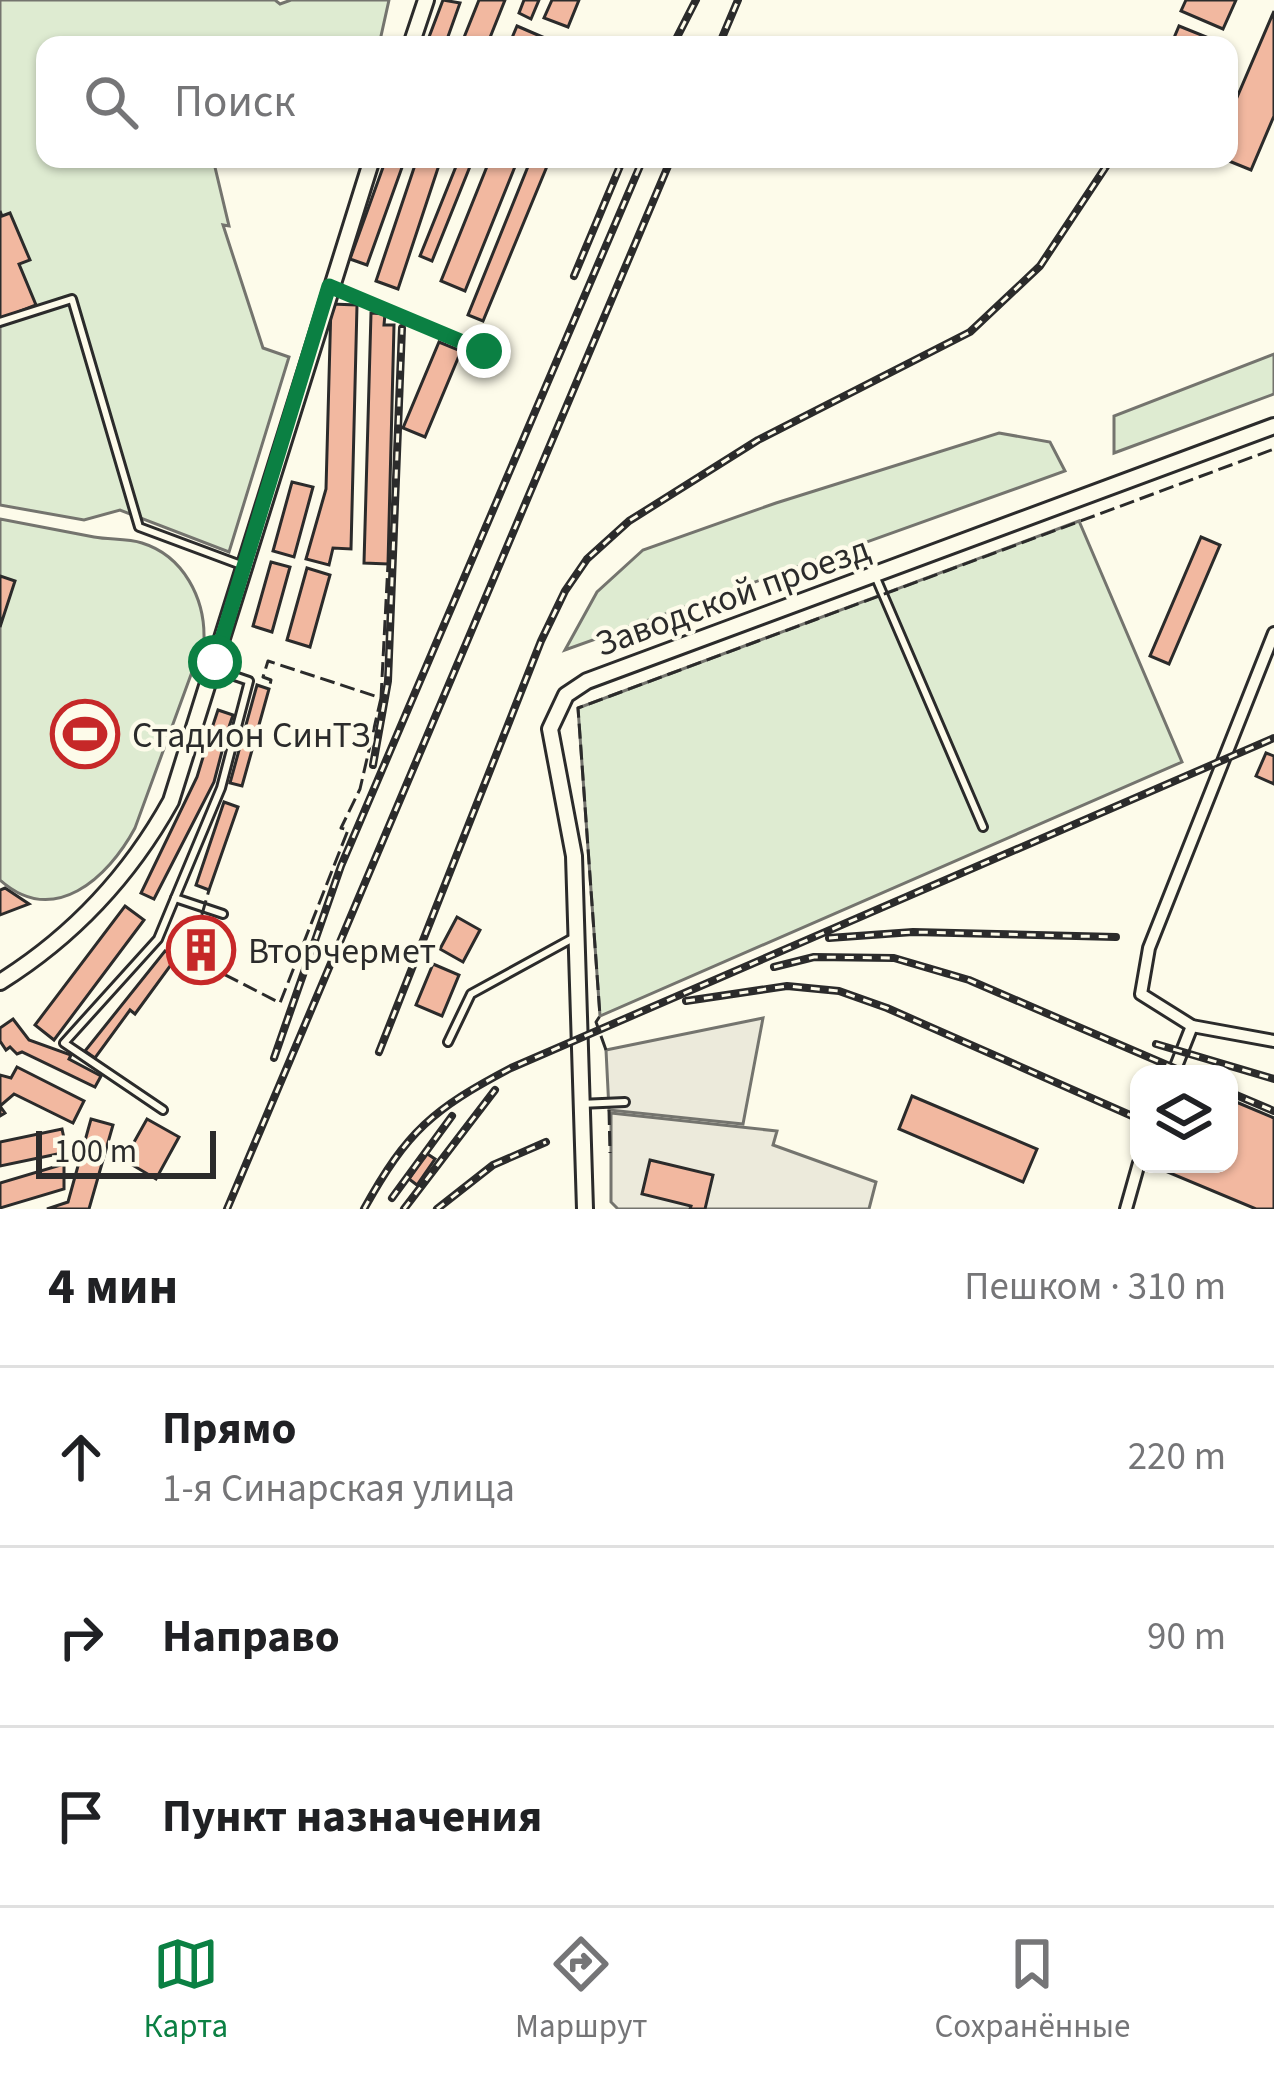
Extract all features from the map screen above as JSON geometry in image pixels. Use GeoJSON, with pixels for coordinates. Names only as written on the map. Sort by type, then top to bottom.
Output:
{"type":"FeatureCollection","features":[{"type":"Feature","properties":{"kind":"street"},"geometry":{"type":"LineString","coordinates":[[414,36],[426,0]]}},
{"type":"Feature","properties":{"kind":"street"},"geometry":{"type":"LineString","coordinates":[[0,982],[91,909],[151,838],[171,801],[369,168]]}},
{"type":"Feature","properties":{"kind":"street","name":"Заводской проезд"},"geometry":{"type":"LineString","coordinates":[[585,1209],[574,856],[550,729],[566,695],[587,681],[1274,426]]}},
{"type":"Feature","properties":{"kind":"street"},"geometry":{"type":"LineString","coordinates":[[1274,633],[1148,948],[1142,994],[1192,1026],[1274,1041]]}},
{"type":"Feature","properties":{"kind":"street"},"geometry":{"type":"LineString","coordinates":[[1177,1065],[1192,1026]]}},
{"type":"Feature","properties":{"kind":"street"},"geometry":{"type":"LineString","coordinates":[[1126,1209],[1136,1173]]}},
{"type":"Feature","properties":{"kind":"lane"},"geometry":{"type":"LineString","coordinates":[[329,286],[484,351]]}},
{"type":"Feature","properties":{"kind":"lane"},"geometry":{"type":"LineString","coordinates":[[0,322],[72,298],[139,527],[245,566]]}},
{"type":"Feature","properties":{"kind":"lane"},"geometry":{"type":"LineString","coordinates":[[874,574],[983,826]]}},
{"type":"Feature","properties":{"kind":"lane"},"geometry":{"type":"LineString","coordinates":[[163,1110],[64,1042],[158,939],[221,788],[249,681],[214,669]]}},
{"type":"Feature","properties":{"kind":"lane"},"geometry":{"type":"LineString","coordinates":[[175,898],[223,914]]}},
{"type":"Feature","properties":{"kind":"lane"},"geometry":{"type":"LineString","coordinates":[[448,1042],[471,994],[576,936]]}},
{"type":"Feature","properties":{"kind":"lane"},"geometry":{"type":"LineString","coordinates":[[579,1104],[625,1102]]}},
{"type":"Feature","properties":{"kind":"green space"},"geometry":{"type":"Polygon","coordinates":[[[0,0],[275,0],[280,4],[389,0],[381,36],[36,36],[36,168],[215,168],[229,226],[223,225],[263,348],[289,357],[229,552],[120,510],[84,520],[0,505],[0,0]]]}},
{"type":"Feature","properties":{"kind":"green space"},"geometry":{"type":"Polygon","coordinates":[[[1274,354],[1274,394],[1114,453],[1114,416],[1274,354]]]}},
{"type":"Feature","properties":{"kind":"green space"},"geometry":{"type":"Polygon","coordinates":[[[999,433],[1050,442],[1065,471],[565,650],[597,592],[643,550],[999,433]]]}},
{"type":"Feature","properties":{"kind":"green space","name":"Стадион СинТЗ"},"geometry":{"type":"Polygon","coordinates":[[[0,519],[136,541],[157,549],[189,581],[201,609],[204,639],[135,828],[95,879],[59,898],[20,894],[0,880],[0,519]]]}},
{"type":"Feature","properties":{"kind":"green space"},"geometry":{"type":"Polygon","coordinates":[[[1079,521],[1182,762],[600,1016],[578,708],[1079,521]]]}},
{"type":"Feature","properties":{"kind":"shaded area"},"geometry":{"type":"Polygon","coordinates":[[[763,1018],[743,1124],[609,1110],[606,1050],[763,1018]]]}},
{"type":"Feature","properties":{"kind":"shaded area"},"geometry":{"type":"Polygon","coordinates":[[[611,1113],[777,1131],[773,1145],[876,1182],[869,1209],[618,1209],[611,1202],[611,1113]]]}},
{"type":"Feature","properties":{"kind":"building"},"geometry":{"type":"Polygon","coordinates":[[[443,0],[460,3],[448,36],[429,36],[443,0]]]}},
{"type":"Feature","properties":{"kind":"building"},"geometry":{"type":"Polygon","coordinates":[[[479,0],[505,0],[491,36],[465,36],[479,0]]]}},
{"type":"Feature","properties":{"kind":"building"},"geometry":{"type":"Polygon","coordinates":[[[524,0],[539,0],[531,19],[519,13],[524,0]]]}},
{"type":"Feature","properties":{"kind":"building"},"geometry":{"type":"Polygon","coordinates":[[[552,0],[579,0],[568,27],[544,18],[552,0]]]}},
{"type":"Feature","properties":{"kind":"building"},"geometry":{"type":"Polygon","coordinates":[[[1186,0],[1236,0],[1223,29],[1181,11],[1186,0]]]}},
{"type":"Feature","properties":{"kind":"building"},"geometry":{"type":"Polygon","coordinates":[[[1274,11],[1274,116],[1251,170],[1238,165],[1238,95],[1274,11]]]}},
{"type":"Feature","properties":{"kind":"building"},"geometry":{"type":"Polygon","coordinates":[[[517,26],[540,36],[513,36],[517,26]]]}},
{"type":"Feature","properties":{"kind":"building"},"geometry":{"type":"Polygon","coordinates":[[[1179,26],[1204,36],[1175,36],[1179,26]]]}},
{"type":"Feature","properties":{"kind":"building"},"geometry":{"type":"Polygon","coordinates":[[[383,168],[402,168],[367,265],[350,259],[383,168]]]}},
{"type":"Feature","properties":{"kind":"building"},"geometry":{"type":"Polygon","coordinates":[[[414,168],[438,168],[398,289],[376,281],[414,168]]]}},
{"type":"Feature","properties":{"kind":"building"},"geometry":{"type":"Polygon","coordinates":[[[455,168],[469,168],[432,261],[420,256],[455,168]]]}},
{"type":"Feature","properties":{"kind":"building"},"geometry":{"type":"Polygon","coordinates":[[[486,168],[514,168],[465,291],[441,281],[486,168]]]}},
{"type":"Feature","properties":{"kind":"building"},"geometry":{"type":"Polygon","coordinates":[[[527,168],[546,168],[483,321],[468,315],[527,168]]]}},
{"type":"Feature","properties":{"kind":"building"},"geometry":{"type":"Polygon","coordinates":[[[0,211],[2,216],[10,213],[30,260],[19,264],[36,305],[0,319],[0,211]]]}},
{"type":"Feature","properties":{"kind":"building"},"geometry":{"type":"Polygon","coordinates":[[[331,304],[357,305],[351,549],[333,548],[329,565],[306,559],[326,489],[331,304]]]}},
{"type":"Feature","properties":{"kind":"building"},"geometry":{"type":"Polygon","coordinates":[[[371,313],[385,314],[384,325],[394,325],[388,564],[364,563],[371,313]]]}},
{"type":"Feature","properties":{"kind":"building"},"geometry":{"type":"Polygon","coordinates":[[[439,342],[461,351],[425,437],[403,428],[439,342]]]}},
{"type":"Feature","properties":{"kind":"building"},"geometry":{"type":"Polygon","coordinates":[[[292,482],[313,487],[294,557],[273,551],[292,482]]]}},
{"type":"Feature","properties":{"kind":"building"},"geometry":{"type":"Polygon","coordinates":[[[1201,537],[1220,545],[1169,664],[1150,656],[1201,537]]]}},
{"type":"Feature","properties":{"kind":"building"},"geometry":{"type":"Polygon","coordinates":[[[271,562],[290,567],[272,632],[253,626],[271,562]]]}},
{"type":"Feature","properties":{"kind":"building"},"geometry":{"type":"Polygon","coordinates":[[[307,568],[330,575],[310,647],[287,640],[307,568]]]}},
{"type":"Feature","properties":{"kind":"building"},"geometry":{"type":"Polygon","coordinates":[[[0,576],[15,581],[0,627],[0,576]]]}},
{"type":"Feature","properties":{"kind":"building"},"geometry":{"type":"Polygon","coordinates":[[[257,685],[269,689],[242,786],[230,783],[257,685]]]}},
{"type":"Feature","properties":{"kind":"building"},"geometry":{"type":"Polygon","coordinates":[[[218,710],[233,715],[226,736],[211,731],[218,710]]]}},
{"type":"Feature","properties":{"kind":"building"},"geometry":{"type":"Polygon","coordinates":[[[211,731],[226,736],[214,782],[154,899],[141,893],[197,777],[211,731]]]}},
{"type":"Feature","properties":{"kind":"building"},"geometry":{"type":"Polygon","coordinates":[[[1266,753],[1274,756],[1274,784],[1256,776],[1266,753]]]}},
{"type":"Feature","properties":{"kind":"building"},"geometry":{"type":"Polygon","coordinates":[[[224,802],[238,807],[209,890],[196,885],[224,802]]]}},
{"type":"Feature","properties":{"kind":"building"},"geometry":{"type":"Polygon","coordinates":[[[5,888],[29,904],[0,915],[0,890],[5,888]]]}},
{"type":"Feature","properties":{"kind":"building"},"geometry":{"type":"Polygon","coordinates":[[[125,906],[144,920],[54,1040],[35,1025],[125,906]]]}},
{"type":"Feature","properties":{"kind":"building"},"geometry":{"type":"Polygon","coordinates":[[[457,917],[480,930],[463,962],[440,949],[457,917]]]}},
{"type":"Feature","properties":{"kind":"building","name":"Вторчермет"},"geometry":{"type":"Polygon","coordinates":[[[196,935],[216,947],[206,965],[185,954],[196,935]]]}},
{"type":"Feature","properties":{"kind":"building"},"geometry":{"type":"Polygon","coordinates":[[[165,951],[176,958],[135,1014],[130,1010],[95,1058],[85,1051],[165,951]]]}},
{"type":"Feature","properties":{"kind":"building"},"geometry":{"type":"Polygon","coordinates":[[[433,964],[459,975],[442,1016],[416,1005],[433,964]]]}},
{"type":"Feature","properties":{"kind":"building"},"geometry":{"type":"Polygon","coordinates":[[[13,1019],[29,1040],[71,1055],[69,1059],[101,1076],[95,1087],[10,1047],[6,1050],[0,1028],[13,1019]]]}},
{"type":"Feature","properties":{"kind":"building"},"geometry":{"type":"Polygon","coordinates":[[[17,1067],[84,1101],[73,1123],[14,1094],[0,1106],[0,1075],[11,1078],[17,1067]]]}},
{"type":"Feature","properties":{"kind":"building"},"geometry":{"type":"Polygon","coordinates":[[[912,1096],[1037,1149],[1023,1182],[899,1129],[912,1096]]]}},
{"type":"Feature","properties":{"kind":"building"},"geometry":{"type":"Polygon","coordinates":[[[1238,1103],[1274,1118],[1274,1209],[1256,1209],[1170,1173],[1238,1173],[1238,1103]]]}},
{"type":"Feature","properties":{"kind":"building"},"geometry":{"type":"Polygon","coordinates":[[[91,1119],[113,1125],[89,1209],[47,1209],[68,1202],[91,1119]]]}},
{"type":"Feature","properties":{"kind":"building"},"geometry":{"type":"Polygon","coordinates":[[[147,1119],[179,1137],[156,1179],[124,1160],[147,1119]]]}},
{"type":"Feature","properties":{"kind":"building"},"geometry":{"type":"Polygon","coordinates":[[[62,1129],[67,1152],[0,1166],[0,1142],[62,1129]]]}},
{"type":"Feature","properties":{"kind":"building"},"geometry":{"type":"Polygon","coordinates":[[[426,1153],[435,1159],[417,1185],[409,1179],[426,1153]]]}},
{"type":"Feature","properties":{"kind":"building"},"geometry":{"type":"Polygon","coordinates":[[[650,1160],[713,1175],[705,1209],[642,1194],[650,1160]]]}},
{"type":"Feature","properties":{"kind":"building"},"geometry":{"type":"Polygon","coordinates":[[[64,1164],[64,1189],[0,1208],[0,1183],[64,1164]]]}},
{"type":"Feature","properties":{"kind":"railway"},"geometry":{"type":"LineString","coordinates":[[678,36],[696,0]]}},
{"type":"Feature","properties":{"kind":"railway"},"geometry":{"type":"LineString","coordinates":[[723,36],[738,0]]}},
{"type":"Feature","properties":{"kind":"railway"},"geometry":{"type":"LineString","coordinates":[[574,276],[619,168]]}},
{"type":"Feature","properties":{"kind":"railway"},"geometry":{"type":"LineString","coordinates":[[274,1058],[341,866],[639,168]]}},
{"type":"Feature","properties":{"kind":"railway"},"geometry":{"type":"LineString","coordinates":[[227,1209],[667,168]]}},
{"type":"Feature","properties":{"kind":"railway"},"geometry":{"type":"LineString","coordinates":[[379,1052],[541,641],[587,559],[629,521],[758,440],[970,332],[1040,266],[1105,168]]}},
{"type":"Feature","properties":{"kind":"railway"},"geometry":{"type":"LineString","coordinates":[[373,765],[388,681],[402,328]]}},
{"type":"Feature","properties":{"kind":"railway"},"geometry":{"type":"LineString","coordinates":[[364,1209],[394,1160],[424,1125],[461,1096],[511,1068],[1274,738]]}},
{"type":"Feature","properties":{"kind":"railway"},"geometry":{"type":"LineString","coordinates":[[829,938],[913,932],[1116,937]]}},
{"type":"Feature","properties":{"kind":"railway"},"geometry":{"type":"LineString","coordinates":[[774,967],[814,957],[894,958],[969,980],[1167,1065]]}},
{"type":"Feature","properties":{"kind":"railway"},"geometry":{"type":"LineString","coordinates":[[686,1001],[787,986],[839,991],[1130,1115]]}},
{"type":"Feature","properties":{"kind":"railway"},"geometry":{"type":"LineString","coordinates":[[1156,1044],[1274,1079]]}},
{"type":"Feature","properties":{"kind":"railway"},"geometry":{"type":"LineString","coordinates":[[404,1209],[495,1090]]}},
{"type":"Feature","properties":{"kind":"railway"},"geometry":{"type":"LineString","coordinates":[[1238,1096],[1274,1111]]}},
{"type":"Feature","properties":{"kind":"railway"},"geometry":{"type":"LineString","coordinates":[[392,1198],[452,1116]]}},
{"type":"Feature","properties":{"kind":"railway"},"geometry":{"type":"LineString","coordinates":[[437,1209],[493,1165],[546,1142]]}},
{"type":"Feature","properties":{"kind":"fence"},"geometry":{"type":"LineString","coordinates":[[606,1050],[596,1022],[600,1016],[578,708],[1274,449]]}},
{"type":"Feature","properties":{"kind":"fence"},"geometry":{"type":"LineString","coordinates":[[381,698],[388,564]]}},
{"type":"Feature","properties":{"kind":"fence"},"geometry":{"type":"LineString","coordinates":[[206,965],[280,1003],[348,830],[341,828],[360,789],[381,698],[268,661],[263,677],[271,680],[269,689]]}},
{"type":"Feature","properties":{"kind":"fence"},"geometry":{"type":"LineString","coordinates":[[196,935],[209,890]]}},
{"type":"Feature","properties":{"kind":"fence"},"geometry":{"type":"LineString","coordinates":[[609,1110],[610,1153]]}},
{"type":"Feature","properties":{"kind":"place","name":"Стадион СинТЗ"},"geometry":{"type":"Point","coordinates":[85,734]}},
{"type":"Feature","properties":{"kind":"place","name":"Вторчермет"},"geometry":{"type":"Point","coordinates":[201,950]}},
{"type":"Feature","properties":{"kind":"route"},"geometry":{"type":"LineString","coordinates":[[215,662],[329,286],[484,351]]}}]}
